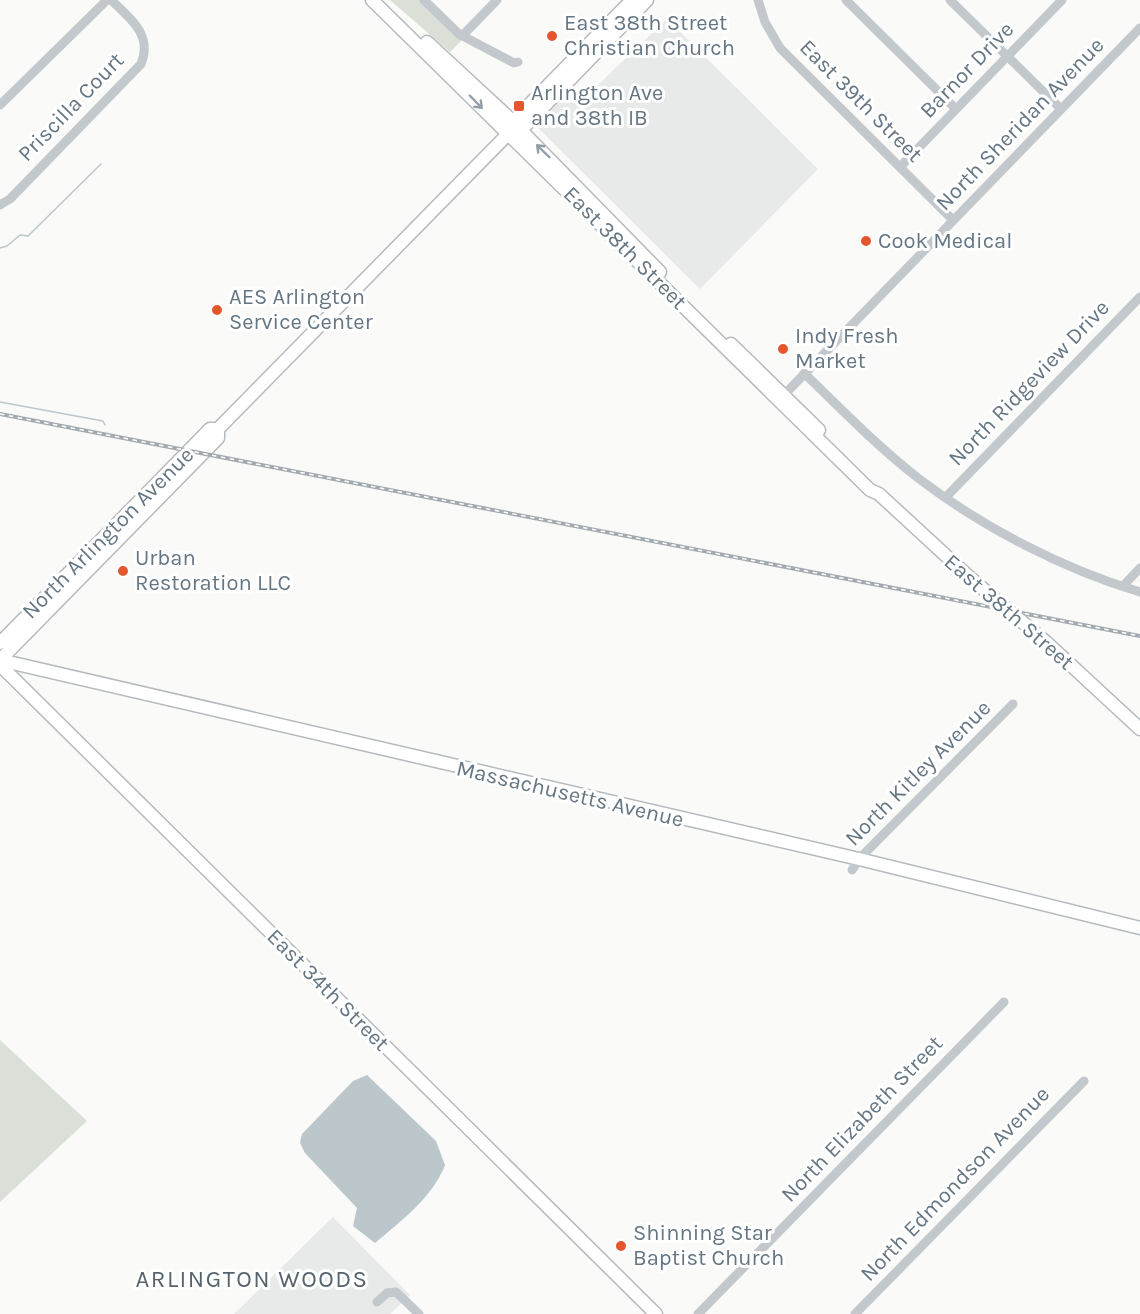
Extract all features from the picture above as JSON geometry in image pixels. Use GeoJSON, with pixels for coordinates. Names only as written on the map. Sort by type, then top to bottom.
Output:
{"type":"FeatureCollection","features":[{"type":"Feature","properties":{"kind":"main road","name":"East 38th Street"},"geometry":{"type":"LineString","coordinates":[[372,0],[514,128]]}},
{"type":"Feature","properties":{"kind":"main road","name":"East 38th Street"},"geometry":{"type":"LineString","coordinates":[[382,0],[514,128],[870,490],[879,495],[968,576],[1046,642],[1140,729]]}},
{"type":"Feature","properties":{"kind":"main road","name":"North Arlington Avenue"},"geometry":{"type":"LineString","coordinates":[[514,128],[632,0]]}},
{"type":"Feature","properties":{"kind":"main road","name":"North Arlington Avenue"},"geometry":{"type":"LineString","coordinates":[[0,660],[218,438],[218,429],[514,128],[647,0]]}},
{"type":"Feature","properties":{"kind":"main road","name":"North Arlington Avenue"},"geometry":{"type":"LineString","coordinates":[[0,643],[210,429],[218,429]]}},
{"type":"Feature","properties":{"kind":"main road","name":"Massachusetts Avenue"},"geometry":{"type":"LineString","coordinates":[[0,660],[855,865],[1140,928]]}},
{"type":"Feature","properties":{"kind":"main road","name":"East 34th Street"},"geometry":{"type":"LineString","coordinates":[[0,665],[656,1314]]}},
{"type":"Feature","properties":{"kind":"street"},"geometry":{"type":"LineString","coordinates":[[0,105],[106,0]]}},
{"type":"Feature","properties":{"kind":"street","name":"Priscilla Court"},"geometry":{"type":"LineString","coordinates":[[0,205],[10,199],[141,64],[145,47],[143,36],[138,26],[111,0]]}},
{"type":"Feature","properties":{"kind":"street"},"geometry":{"type":"LineString","coordinates":[[424,0],[462,36],[514,63],[518,62]]}},
{"type":"Feature","properties":{"kind":"street"},"geometry":{"type":"LineString","coordinates":[[462,36],[497,0]]}},
{"type":"Feature","properties":{"kind":"street","name":"East 39th Street"},"geometry":{"type":"LineString","coordinates":[[758,0],[765,22],[780,48],[953,220]]}},
{"type":"Feature","properties":{"kind":"street"},"geometry":{"type":"LineString","coordinates":[[846,0],[956,109]]}},
{"type":"Feature","properties":{"kind":"street","name":"Barnor Drive"},"geometry":{"type":"LineString","coordinates":[[900,167],[1062,0]]}},
{"type":"Feature","properties":{"kind":"street"},"geometry":{"type":"LineString","coordinates":[[955,2],[1061,109]]}},
{"type":"Feature","properties":{"kind":"street","name":"North Sheridan Avenue"},"geometry":{"type":"LineString","coordinates":[[781,399],[1140,28]]}},
{"type":"Feature","properties":{"kind":"street","name":"North Ridgeview Drive"},"geometry":{"type":"LineString","coordinates":[[946,497],[1140,297]]}},
{"type":"Feature","properties":{"kind":"street"},"geometry":{"type":"LineString","coordinates":[[804,373],[893,457],[946,497],[1031,546],[1140,592]]}},
{"type":"Feature","properties":{"kind":"street"},"geometry":{"type":"LineString","coordinates":[[1123,586],[1140,568]]}},
{"type":"Feature","properties":{"kind":"street","name":"North Kitley Avenue"},"geometry":{"type":"LineString","coordinates":[[855,865],[1013,704]]}},
{"type":"Feature","properties":{"kind":"street","name":"North Elizabeth Street"},"geometry":{"type":"LineString","coordinates":[[698,1314],[1004,1002]]}},
{"type":"Feature","properties":{"kind":"street","name":"North Edmondson Avenue"},"geometry":{"type":"LineString","coordinates":[[855,1314],[1084,1081]]}},
{"type":"Feature","properties":{"kind":"street"},"geometry":{"type":"LineString","coordinates":[[377,1302],[387,1293],[396,1292],[419,1314]]}},
{"type":"Feature","properties":{"kind":"shaded area"},"geometry":{"type":"Polygon","coordinates":[[[390,0],[420,0],[462,40],[450,52],[390,0]]]}},
{"type":"Feature","properties":{"kind":"shaded area"},"geometry":{"type":"Polygon","coordinates":[[[667,19],[818,169],[700,289],[534,124],[567,91],[581,101],[667,19]]]}},
{"type":"Feature","properties":{"kind":"shaded area"},"geometry":{"type":"Polygon","coordinates":[[[0,1040],[87,1121],[0,1202],[0,1040]]]}},
{"type":"Feature","properties":{"kind":"shaded area"},"geometry":{"type":"Polygon","coordinates":[[[367,1075],[436,1141],[445,1165],[433,1188],[405,1218],[375,1243],[353,1226],[357,1208],[305,1153],[300,1143],[302,1134],[353,1081],[367,1075]]]}},
{"type":"Feature","properties":{"kind":"shaded area"},"geometry":{"type":"Polygon","coordinates":[[[333,1217],[410,1295],[390,1314],[234,1314],[333,1217]]]}},
{"type":"Feature","properties":{"kind":"waterway"},"geometry":{"type":"LineString","coordinates":[[0,248],[7,246],[20,235],[28,236],[101,164]]}},
{"type":"Feature","properties":{"kind":"waterway"},"geometry":{"type":"LineString","coordinates":[[0,402],[103,421],[105,425]]}},
{"type":"Feature","properties":{"kind":"railway"},"geometry":{"type":"LineString","coordinates":[[0,414],[1140,636]]}},
{"type":"Feature","properties":{"kind":"place","name":"East 38th Street Christian Church"},"geometry":{"type":"Point","coordinates":[552,36]}},
{"type":"Feature","properties":{"kind":"place","name":"Arlington Ave and 38th IB"},"geometry":{"type":"Point","coordinates":[519,106]}},
{"type":"Feature","properties":{"kind":"place","name":"Cook Medical"},"geometry":{"type":"Point","coordinates":[866,241]}},
{"type":"Feature","properties":{"kind":"place","name":"AES Arlington Service Center"},"geometry":{"type":"Point","coordinates":[217,310]}},
{"type":"Feature","properties":{"kind":"place","name":"Indy Fresh Market"},"geometry":{"type":"Point","coordinates":[783,349]}},
{"type":"Feature","properties":{"kind":"place","name":"Urban Restoration LLC"},"geometry":{"type":"Point","coordinates":[123,571]}},
{"type":"Feature","properties":{"kind":"place","name":"Shinning Star Baptist Church"},"geometry":{"type":"Point","coordinates":[621,1246]}},
{"type":"Feature","properties":{"kind":"district","name":"ARLINGTON WOODS"},"geometry":{"type":"Point","coordinates":[252,1279]}}]}
